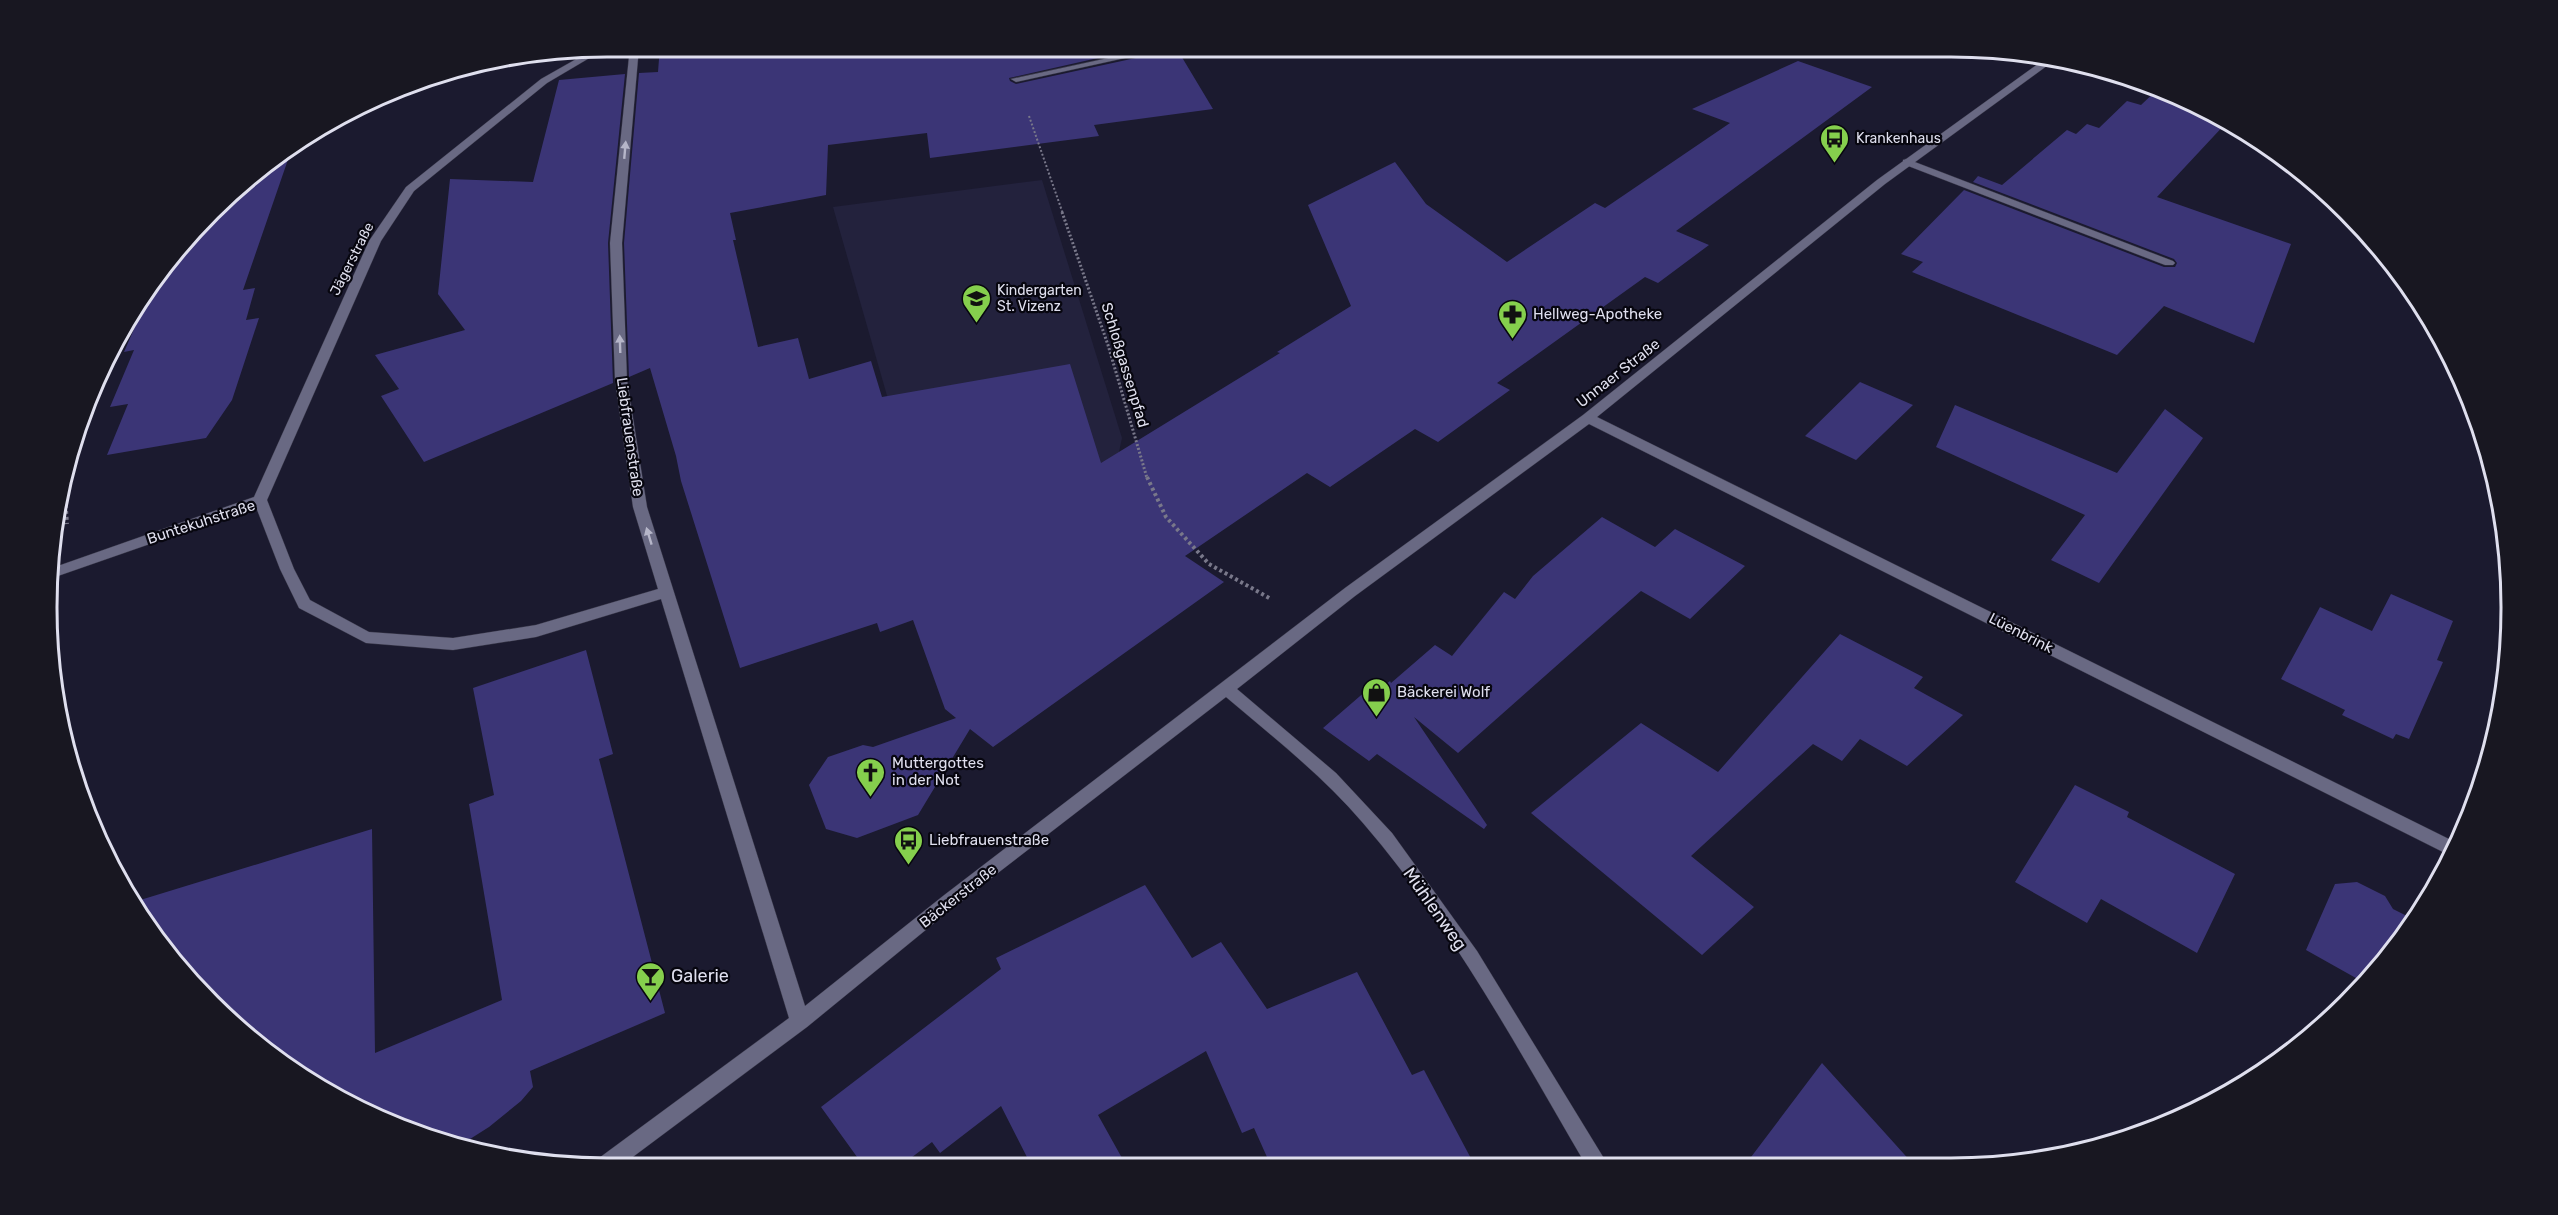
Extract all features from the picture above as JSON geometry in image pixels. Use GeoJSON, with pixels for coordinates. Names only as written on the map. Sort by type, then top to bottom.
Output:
{"type":"FeatureCollection","features":[{"type":"Feature","properties":{"kind":"street","name":"Liebfrauenstraße"},"geometry":{"type":"LineString","coordinates":[[634,57],[616,243],[621,380],[640,507],[800,1021]]}},
{"type":"Feature","properties":{"kind":"street"},"geometry":{"type":"LineString","coordinates":[[1016,80],[1120,57]]}},
{"type":"Feature","properties":{"kind":"street","name":"Jägerstraße"},"geometry":{"type":"LineString","coordinates":[[260,500],[375,241],[410,189],[544,81],[585,58]]}},
{"type":"Feature","properties":{"kind":"street","name":"Unnaer Straße"},"geometry":{"type":"LineString","coordinates":[[1311,621],[1588,418],[1907,162],[2042,65]]}},
{"type":"Feature","properties":{"kind":"street"},"geometry":{"type":"LineString","coordinates":[[1907,162],[2169,263]]}},
{"type":"Feature","properties":{"kind":"street","name":"Lüenbrink"},"geometry":{"type":"LineString","coordinates":[[1588,418],[2446,846]]}},
{"type":"Feature","properties":{"kind":"street","name":"Buntekuhstraße"},"geometry":{"type":"LineString","coordinates":[[58,571],[260,500],[287,569],[304,604],[366,637],[453,644],[536,631],[666,592]]}},
{"type":"Feature","properties":{"kind":"street","name":"Bäckerstraße"},"geometry":{"type":"LineString","coordinates":[[615,1158],[800,1021],[949,901],[1227,689],[1311,621]]}},
{"type":"Feature","properties":{"kind":"street","name":"Mühlenweg"},"geometry":{"type":"LineString","coordinates":[[1227,689],[1335,783],[1385,837],[1443,918],[1595,1158]]}},
{"type":"Feature","properties":{"kind":"path","name":"Schloßgassenpfad"},"geometry":{"type":"LineString","coordinates":[[1016,80],[1108,345],[1148,480],[1166,517],[1209,564],[1311,621]]}},
{"type":"Feature","properties":{"kind":"path"},"geometry":{"type":"LineString","coordinates":[[66,509],[67,515]]}},
{"type":"Feature","properties":{"kind":"shaded area","name":"Kindergarten St. Vizenz"},"geometry":{"type":"Polygon","coordinates":[[[1042,180],[1122,438],[1114,475],[908,469],[833,207],[1042,180]]]}},
{"type":"Feature","properties":{"kind":"building"},"geometry":{"type":"Polygon","coordinates":[[[659,57],[1102,57],[1009,78],[1016,84],[1140,57],[1182,57],[1213,109],[1094,125],[1099,136],[930,158],[927,133],[828,145],[826,195],[730,213],[736,240],[733,240],[758,347],[798,338],[809,379],[871,361],[882,397],[1070,364],[1101,463],[1280,353],[1277,352],[1351,306],[1308,205],[1395,162],[1426,204],[1507,262],[1595,203],[1605,208],[1730,123],[1692,109],[1798,61],[1872,87],[1676,231],[1709,245],[1658,283],[1645,277],[1497,383],[1510,390],[1438,442],[1415,429],[1330,487],[1307,473],[1185,556],[1224,582],[993,747],[970,729],[918,815],[857,838],[826,829],[809,785],[828,757],[863,745],[873,747],[956,718],[945,709],[913,620],[880,632],[877,623],[740,668],[681,481],[650,368],[629,377],[624,243],[639,73],[658,72],[659,57]]]}},
{"type":"Feature","properties":{"kind":"building"},"geometry":{"type":"Polygon","coordinates":[[[625,74],[608,243],[613,383],[424,462],[381,396],[399,389],[375,355],[465,330],[438,294],[450,179],[533,182],[559,80],[625,74]]]}},
{"type":"Feature","properties":{"kind":"building"},"geometry":{"type":"Polygon","coordinates":[[[2151,95],[2221,128],[2157,197],[2291,244],[2254,343],[2164,306],[2117,355],[1912,272],[1923,262],[1901,254],[1964,190],[2164,267],[2175,267],[2177,263],[2174,259],[1973,182],[1978,176],[2002,185],[2067,130],[2076,134],[2087,124],[2099,128],[2127,101],[2141,105],[2151,95]]]}},
{"type":"Feature","properties":{"kind":"building"},"geometry":{"type":"Polygon","coordinates":[[[288,160],[243,290],[255,288],[246,320],[259,318],[232,400],[206,438],[107,455],[128,404],[110,407],[134,350],[124,352],[137,323],[150,302],[194,245],[218,218],[288,160]]]}},
{"type":"Feature","properties":{"kind":"building"},"geometry":{"type":"Polygon","coordinates":[[[1860,382],[1913,405],[1856,460],[1805,436],[1860,382]]]}},
{"type":"Feature","properties":{"kind":"building"},"geometry":{"type":"Polygon","coordinates":[[[1955,405],[2117,473],[2165,409],[2203,438],[2099,583],[2051,560],[2085,515],[1936,447],[1955,405]]]}},
{"type":"Feature","properties":{"kind":"building"},"geometry":{"type":"Polygon","coordinates":[[[1602,517],[1655,547],[1675,529],[1745,566],[1690,619],[1641,591],[1458,753],[1414,717],[1487,825],[1484,829],[1377,754],[1369,761],[1323,728],[1374,684],[1380,689],[1390,681],[1391,683],[1435,645],[1452,656],[1504,592],[1515,599],[1533,576],[1602,517]]]}},
{"type":"Feature","properties":{"kind":"building"},"geometry":{"type":"Polygon","coordinates":[[[2391,594],[2453,621],[2437,660],[2443,662],[2409,739],[2396,734],[2393,739],[2342,715],[2345,710],[2281,679],[2320,607],[2372,631],[2391,594]]]}},
{"type":"Feature","properties":{"kind":"building"},"geometry":{"type":"Polygon","coordinates":[[[1840,634],[1923,677],[1914,688],[1963,715],[1907,766],[1860,739],[1842,761],[1813,744],[1691,856],[1754,907],[1702,955],[1531,813],[1641,723],[1718,772],[1840,634]]]}},
{"type":"Feature","properties":{"kind":"building"},"geometry":{"type":"Polygon","coordinates":[[[586,650],[613,754],[599,759],[665,1013],[530,1071],[533,1087],[521,1101],[469,1140],[431,1129],[364,1101],[332,1084],[272,1044],[218,997],[171,943],[142,900],[372,829],[375,1053],[502,1000],[469,804],[494,795],[473,688],[586,650]]]}},
{"type":"Feature","properties":{"kind":"building"},"geometry":{"type":"Polygon","coordinates":[[[2075,785],[2129,812],[2127,817],[2235,874],[2197,953],[2101,899],[2087,923],[2015,882],[2075,785]]]}},
{"type":"Feature","properties":{"kind":"building"},"geometry":{"type":"Polygon","coordinates":[[[2357,882],[2385,896],[2393,909],[2406,916],[2387,943],[2357,978],[2306,950],[2335,884],[2357,882]]]}},
{"type":"Feature","properties":{"kind":"building"},"geometry":{"type":"Polygon","coordinates":[[[1145,885],[1192,958],[1221,942],[1267,1009],[1357,972],[1412,1075],[1424,1070],[1471,1158],[1267,1158],[1254,1128],[1242,1133],[1206,1051],[1098,1115],[1122,1158],[1027,1158],[1001,1106],[940,1153],[932,1142],[911,1158],[858,1158],[821,1107],[1001,969],[996,958],[1145,885]]]}},
{"type":"Feature","properties":{"kind":"building"},"geometry":{"type":"Polygon","coordinates":[[[1822,1063],[1908,1158],[1750,1158],[1822,1063]]]}},
{"type":"Feature","properties":{"kind":"place","name":"Krankenhaus"},"geometry":{"type":"Point","coordinates":[1835,164]}},
{"type":"Feature","properties":{"kind":"place","name":"Kindergarten St. Vizenz"},"geometry":{"type":"Point","coordinates":[976,324]}},
{"type":"Feature","properties":{"kind":"place","name":"Hellweg-Apotheke"},"geometry":{"type":"Point","coordinates":[1512,340]}},
{"type":"Feature","properties":{"kind":"place","name":"Bäckerei Wolf"},"geometry":{"type":"Point","coordinates":[1376,718]}},
{"type":"Feature","properties":{"kind":"place","name":"Muttergottes in der Not"},"geometry":{"type":"Point","coordinates":[871,798]}},
{"type":"Feature","properties":{"kind":"place","name":"Liebfrauenstraße"},"geometry":{"type":"Point","coordinates":[908,866]}},
{"type":"Feature","properties":{"kind":"place","name":"Galerie"},"geometry":{"type":"Point","coordinates":[650,1002]}}]}
